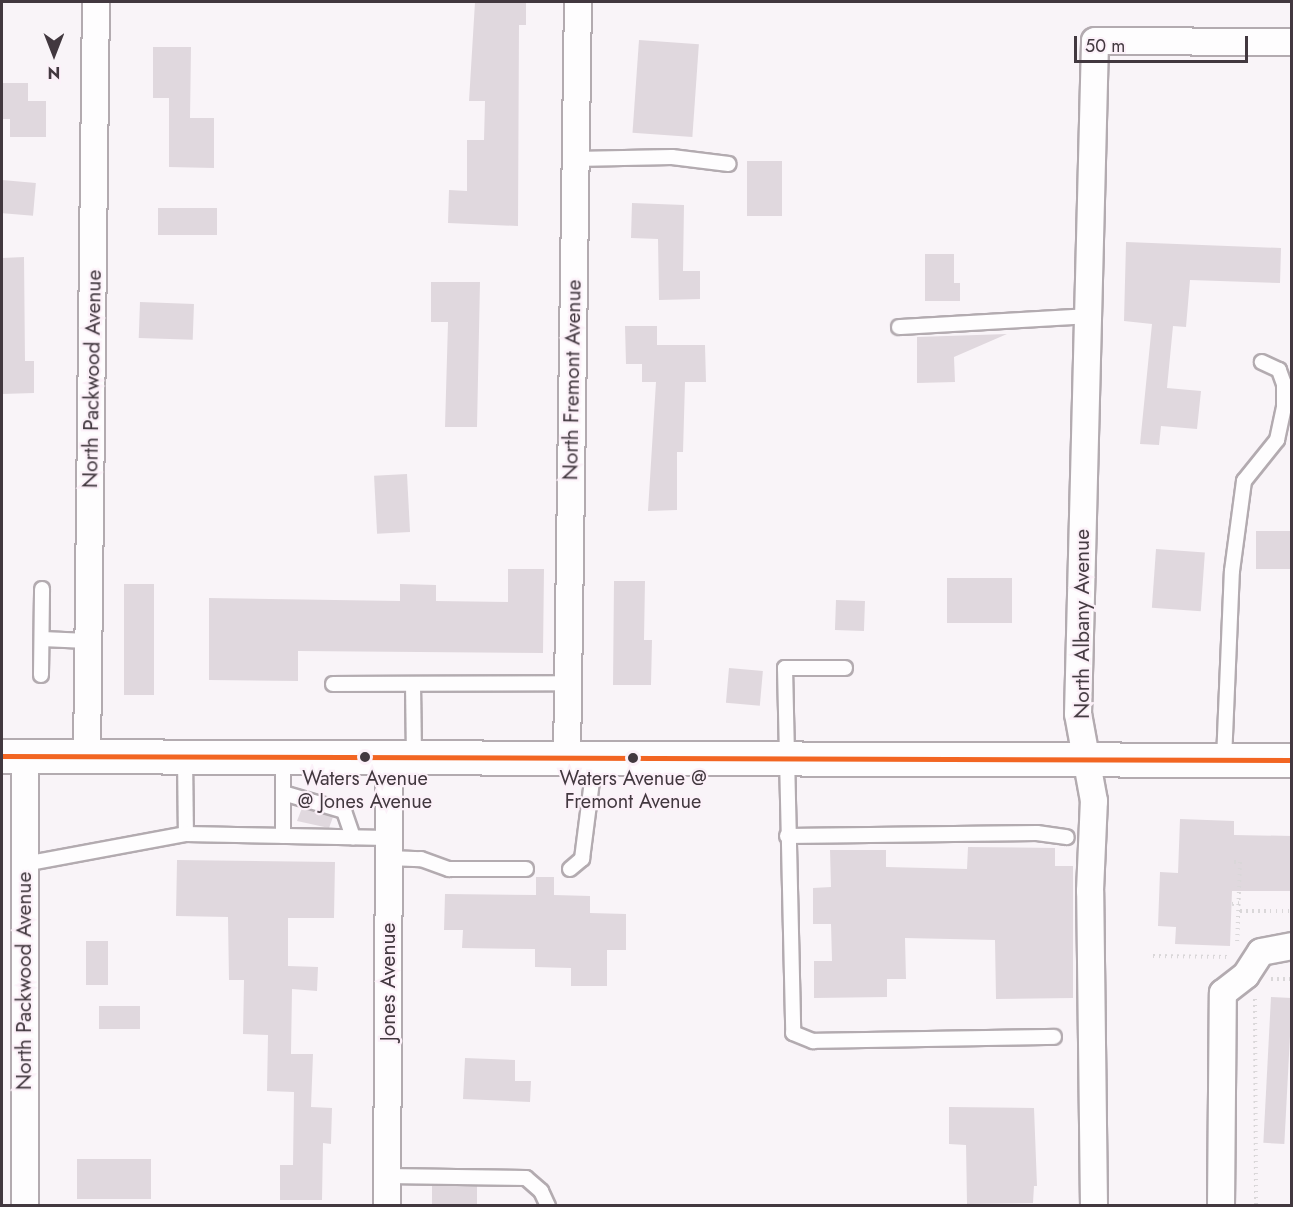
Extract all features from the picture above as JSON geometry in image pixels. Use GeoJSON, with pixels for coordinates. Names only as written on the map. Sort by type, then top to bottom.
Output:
{"type":"FeatureCollection","features":[{"type":"Feature","properties":{"kind":"main road"},"geometry":{"type":"LineString","coordinates":[[13,756],[1292,760]]}},
{"type":"Feature","properties":{"kind":"street","name":"North Packwood Avenue"},"geometry":{"type":"LineString","coordinates":[[87,757],[96,2]]}},
{"type":"Feature","properties":{"kind":"street","name":"North Fremont Avenue"},"geometry":{"type":"LineString","coordinates":[[578,2],[568,683],[581,758]]}},
{"type":"Feature","properties":{"kind":"street","name":"North Albany Avenue"},"geometry":{"type":"LineString","coordinates":[[1094,1206],[1090,891],[1094,801],[1078,714],[1095,41],[1292,42]]}},
{"type":"Feature","properties":{"kind":"street","name":"North Packwood Avenue"},"geometry":{"type":"LineString","coordinates":[[13,756],[24,864],[25,1206]]}},
{"type":"Feature","properties":{"kind":"street","name":"Jones Avenue"},"geometry":{"type":"LineString","coordinates":[[387,1206],[388,848],[401,758]]}},
{"type":"Feature","properties":{"kind":"street"},"geometry":{"type":"LineString","coordinates":[[1221,1206],[1223,993],[1246,975],[1261,952],[1292,946]]}},
{"type":"Feature","properties":{"kind":"lane"},"geometry":{"type":"LineString","coordinates":[[575,159],[672,158],[729,164]]}},
{"type":"Feature","properties":{"kind":"lane"},"geometry":{"type":"LineString","coordinates":[[899,327],[1088,316]]}},
{"type":"Feature","properties":{"kind":"lane"},"geometry":{"type":"LineString","coordinates":[[1224,760],[1232,571],[1244,481],[1276,440],[1284,407],[1284,384],[1279,370],[1262,362]]}},
{"type":"Feature","properties":{"kind":"lane"},"geometry":{"type":"LineString","coordinates":[[41,675],[42,589]]}},
{"type":"Feature","properties":{"kind":"lane"},"geometry":{"type":"LineString","coordinates":[[42,639],[88,641]]}},
{"type":"Feature","properties":{"kind":"lane"},"geometry":{"type":"LineString","coordinates":[[844,668],[785,668],[785,759],[793,1033],[813,1041],[1054,1037]]}},
{"type":"Feature","properties":{"kind":"lane"},"geometry":{"type":"LineString","coordinates":[[333,684],[568,683]]}},
{"type":"Feature","properties":{"kind":"lane"},"geometry":{"type":"LineString","coordinates":[[401,758],[413,684]]}},
{"type":"Feature","properties":{"kind":"lane"},"geometry":{"type":"LineString","coordinates":[[185,757],[186,834]]}},
{"type":"Feature","properties":{"kind":"lane"},"geometry":{"type":"LineString","coordinates":[[283,757],[283,836]]}},
{"type":"Feature","properties":{"kind":"lane"},"geometry":{"type":"LineString","coordinates":[[570,868],[582,859],[581,758]]}},
{"type":"Feature","properties":{"kind":"lane"},"geometry":{"type":"LineString","coordinates":[[283,793],[344,811],[353,837]]}},
{"type":"Feature","properties":{"kind":"lane"},"geometry":{"type":"LineString","coordinates":[[787,836],[1037,832],[1067,837]]}},
{"type":"Feature","properties":{"kind":"lane"},"geometry":{"type":"LineString","coordinates":[[24,864],[186,834],[353,837],[449,868],[526,869]]}},
{"type":"Feature","properties":{"kind":"lane"},"geometry":{"type":"LineString","coordinates":[[387,1176],[526,1178],[541,1191],[548,1206]]}},
{"type":"Feature","properties":{"kind":"path"},"geometry":{"type":"LineString","coordinates":[[1234,862],[1240,862],[1241,903],[1237,946]]}},
{"type":"Feature","properties":{"kind":"path"},"geometry":{"type":"LineString","coordinates":[[1232,904],[1241,903]]}},
{"type":"Feature","properties":{"kind":"path"},"geometry":{"type":"LineString","coordinates":[[1240,911],[1292,911]]}},
{"type":"Feature","properties":{"kind":"path"},"geometry":{"type":"LineString","coordinates":[[1153,956],[1235,957]]}},
{"type":"Feature","properties":{"kind":"path"},"geometry":{"type":"LineString","coordinates":[[1255,990],[1256,1206]]}},
{"type":"Feature","properties":{"kind":"building"},"geometry":{"type":"Polygon","coordinates":[[[475,2],[526,2],[526,25],[519,25],[518,226],[448,223],[449,190],[467,191],[467,140],[484,140],[485,101],[469,101],[475,2]]]}},
{"type":"Feature","properties":{"kind":"building"},"geometry":{"type":"Polygon","coordinates":[[[639,40],[699,44],[692,137],[633,133],[639,40]]]}},
{"type":"Feature","properties":{"kind":"building"},"geometry":{"type":"Polygon","coordinates":[[[153,47],[191,47],[190,118],[214,118],[214,168],[169,167],[169,98],[153,98],[153,47]]]}},
{"type":"Feature","properties":{"kind":"building"},"geometry":{"type":"Polygon","coordinates":[[[2,83],[28,83],[28,101],[46,101],[46,137],[10,137],[10,119],[2,119],[2,83]]]}},
{"type":"Feature","properties":{"kind":"building"},"geometry":{"type":"Polygon","coordinates":[[[747,161],[782,161],[782,216],[747,216],[747,161]]]}},
{"type":"Feature","properties":{"kind":"building"},"geometry":{"type":"Polygon","coordinates":[[[2,180],[36,183],[33,216],[2,213],[2,180]]]}},
{"type":"Feature","properties":{"kind":"building"},"geometry":{"type":"Polygon","coordinates":[[[632,203],[684,205],[683,271],[700,271],[700,299],[659,300],[658,239],[631,238],[632,203]]]}},
{"type":"Feature","properties":{"kind":"building"},"geometry":{"type":"Polygon","coordinates":[[[158,208],[217,208],[217,235],[158,235],[158,208]]]}},
{"type":"Feature","properties":{"kind":"building"},"geometry":{"type":"Polygon","coordinates":[[[1126,242],[1281,248],[1280,283],[1190,280],[1186,327],[1173,326],[1167,388],[1201,391],[1197,429],[1161,426],[1159,445],[1140,444],[1152,324],[1124,321],[1126,242]]]}},
{"type":"Feature","properties":{"kind":"building"},"geometry":{"type":"Polygon","coordinates":[[[925,254],[954,254],[954,283],[960,283],[960,301],[925,301],[925,254]]]}},
{"type":"Feature","properties":{"kind":"building"},"geometry":{"type":"Polygon","coordinates":[[[24,257],[25,361],[34,361],[34,393],[2,394],[2,258],[24,257]]]}},
{"type":"Feature","properties":{"kind":"building"},"geometry":{"type":"Polygon","coordinates":[[[431,282],[480,282],[477,427],[445,427],[448,322],[431,322],[431,282]]]}},
{"type":"Feature","properties":{"kind":"building"},"geometry":{"type":"Polygon","coordinates":[[[140,302],[194,304],[193,340],[139,338],[140,302]]]}},
{"type":"Feature","properties":{"kind":"building"},"geometry":{"type":"Polygon","coordinates":[[[625,326],[657,326],[657,345],[705,345],[706,382],[685,382],[683,452],[677,452],[677,510],[648,511],[656,382],[642,382],[642,364],[626,364],[625,326]]]}},
{"type":"Feature","properties":{"kind":"building"},"geometry":{"type":"Polygon","coordinates":[[[1007,334],[954,357],[955,382],[917,383],[917,337],[1007,334]]]}},
{"type":"Feature","properties":{"kind":"building"},"geometry":{"type":"Polygon","coordinates":[[[407,474],[410,532],[377,534],[374,476],[407,474]]]}},
{"type":"Feature","properties":{"kind":"building"},"geometry":{"type":"Polygon","coordinates":[[[1256,531],[1292,531],[1292,569],[1256,569],[1256,531]]]}},
{"type":"Feature","properties":{"kind":"building"},"geometry":{"type":"Polygon","coordinates":[[[1156,549],[1205,552],[1201,611],[1152,608],[1156,549]]]}},
{"type":"Feature","properties":{"kind":"building"},"geometry":{"type":"Polygon","coordinates":[[[508,569],[544,569],[543,653],[298,651],[298,681],[209,680],[209,598],[400,601],[400,584],[436,585],[436,601],[508,602],[508,569]]]}},
{"type":"Feature","properties":{"kind":"building"},"geometry":{"type":"Polygon","coordinates":[[[947,578],[1012,578],[1012,623],[947,623],[947,578]]]}},
{"type":"Feature","properties":{"kind":"building"},"geometry":{"type":"Polygon","coordinates":[[[614,581],[645,581],[644,640],[652,640],[651,685],[613,685],[614,581]]]}},
{"type":"Feature","properties":{"kind":"building"},"geometry":{"type":"Polygon","coordinates":[[[124,584],[154,584],[154,695],[124,695],[124,584]]]}},
{"type":"Feature","properties":{"kind":"building"},"geometry":{"type":"Polygon","coordinates":[[[836,600],[865,601],[864,631],[835,630],[836,600]]]}},
{"type":"Feature","properties":{"kind":"building"},"geometry":{"type":"Polygon","coordinates":[[[729,668],[763,671],[760,706],[726,703],[729,668]]]}},
{"type":"Feature","properties":{"kind":"building"},"geometry":{"type":"Polygon","coordinates":[[[302,808],[333,817],[329,828],[297,821],[302,808]]]}},
{"type":"Feature","properties":{"kind":"building"},"geometry":{"type":"Polygon","coordinates":[[[1180,819],[1234,821],[1234,835],[1292,836],[1292,891],[1232,891],[1230,946],[1175,944],[1176,927],[1158,926],[1160,872],[1178,873],[1180,819]]]}},
{"type":"Feature","properties":{"kind":"building"},"geometry":{"type":"Polygon","coordinates":[[[968,847],[1055,848],[1055,866],[1073,866],[1073,998],[996,999],[995,940],[905,938],[906,979],[887,979],[887,997],[814,998],[814,961],[832,961],[831,924],[813,924],[813,888],[831,887],[830,850],[886,850],[886,867],[967,869],[968,847]]]}},
{"type":"Feature","properties":{"kind":"building"},"geometry":{"type":"Polygon","coordinates":[[[177,860],[335,862],[334,918],[288,918],[288,966],[318,967],[317,991],[292,989],[291,1054],[313,1054],[311,1107],[332,1108],[331,1144],[323,1143],[322,1200],[280,1200],[280,1165],[293,1165],[294,1092],[267,1091],[268,1035],[243,1034],[244,980],[229,980],[228,917],[176,916],[177,860]]]}},
{"type":"Feature","properties":{"kind":"building"},"geometry":{"type":"Polygon","coordinates":[[[536,877],[554,877],[554,895],[590,896],[590,913],[626,914],[626,950],[607,950],[607,986],[571,986],[571,968],[535,967],[535,949],[462,948],[463,930],[444,930],[445,894],[536,895],[536,877]]]}},
{"type":"Feature","properties":{"kind":"building"},"geometry":{"type":"Polygon","coordinates":[[[86,941],[108,941],[108,985],[86,985],[86,941]]]}},
{"type":"Feature","properties":{"kind":"building"},"geometry":{"type":"Polygon","coordinates":[[[1271,997],[1292,998],[1284,1144],[1263,1143],[1271,997]]]}},
{"type":"Feature","properties":{"kind":"building"},"geometry":{"type":"Polygon","coordinates":[[[99,1006],[140,1006],[140,1029],[99,1029],[99,1006]]]}},
{"type":"Feature","properties":{"kind":"building"},"geometry":{"type":"Polygon","coordinates":[[[465,1058],[515,1060],[515,1081],[531,1081],[530,1102],[463,1099],[465,1058]]]}},
{"type":"Feature","properties":{"kind":"building"},"geometry":{"type":"Polygon","coordinates":[[[949,1107],[1034,1108],[1037,1186],[1034,1186],[1033,1203],[967,1204],[966,1145],[949,1144],[949,1107]]]}},
{"type":"Feature","properties":{"kind":"building"},"geometry":{"type":"Polygon","coordinates":[[[77,1159],[151,1159],[151,1199],[77,1199],[77,1159]]]}},
{"type":"Feature","properties":{"kind":"building"},"geometry":{"type":"Polygon","coordinates":[[[432,1186],[477,1186],[477,1206],[432,1206],[432,1186]]]}},
{"type":"Feature","properties":{"kind":"transit line"},"geometry":{"type":"LineString","coordinates":[[2,756],[1292,760]]}},
{"type":"Feature","properties":{"kind":"place","name":"Waters Avenue @ Jones Avenue"},"geometry":{"type":"Point","coordinates":[365,757]}},
{"type":"Feature","properties":{"kind":"place","name":"Waters Avenue @ Fremont Avenue"},"geometry":{"type":"Point","coordinates":[633,758]}}]}
